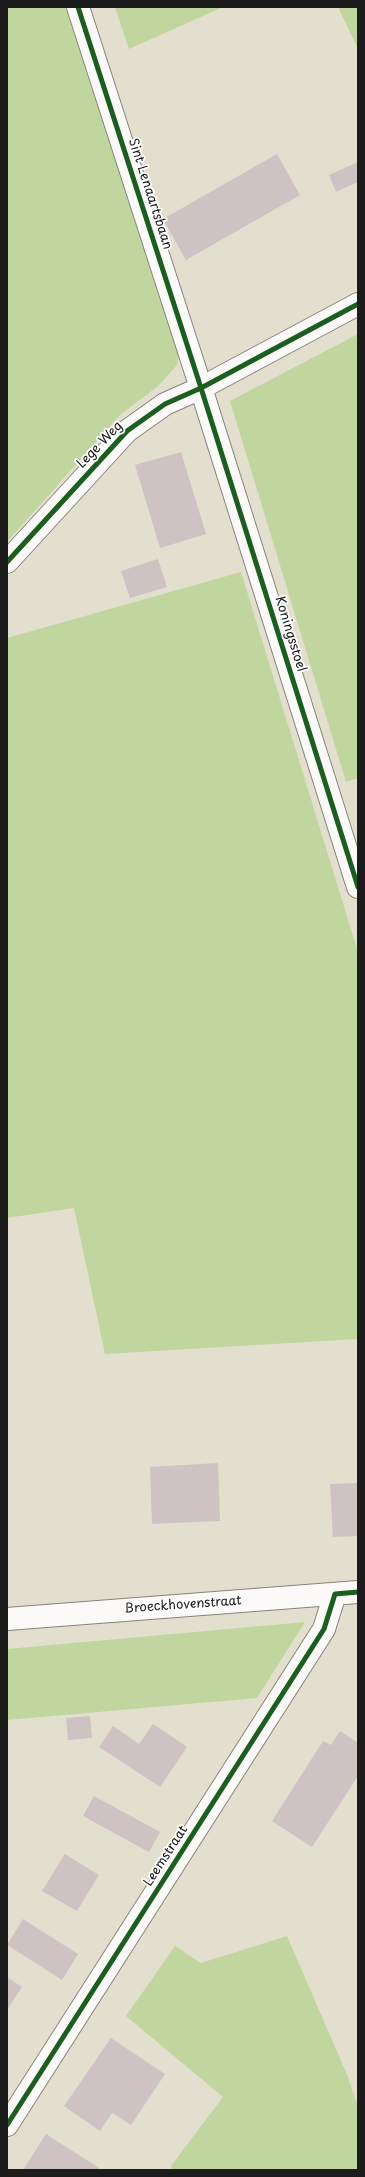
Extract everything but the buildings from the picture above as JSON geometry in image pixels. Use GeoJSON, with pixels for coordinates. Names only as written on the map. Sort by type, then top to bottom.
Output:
{"type":"FeatureCollection","features":[{"type":"Feature","properties":{"kind":"street","name":"Sint Lenaartsbaan"},"geometry":{"type":"LineString","coordinates":[[78,7],[201,388]]}},
{"type":"Feature","properties":{"kind":"street","name":"Lege Weg"},"geometry":{"type":"LineString","coordinates":[[7,562],[127,431],[165,404],[201,388],[358,304]]}},
{"type":"Feature","properties":{"kind":"street","name":"Koningsstoel"},"geometry":{"type":"LineString","coordinates":[[201,388],[358,887]]}},
{"type":"Feature","properties":{"kind":"street","name":"Broeckhovenstraat"},"geometry":{"type":"LineString","coordinates":[[7,1619],[358,1592]]}},
{"type":"Feature","properties":{"kind":"street","name":"Leemstraat"},"geometry":{"type":"LineString","coordinates":[[7,2125],[324,1629],[335,1594]]}},
{"type":"Feature","properties":{"kind":"green space"},"geometry":{"type":"Polygon","coordinates":[[[7,7],[65,7],[179,351],[177,365],[158,386],[120,415],[7,542],[7,7]]]}},
{"type":"Feature","properties":{"kind":"green space"},"geometry":{"type":"Polygon","coordinates":[[[115,7],[223,7],[129,49],[115,7]]]}},
{"type":"Feature","properties":{"kind":"green space"},"geometry":{"type":"Polygon","coordinates":[[[338,7],[358,7],[358,49],[338,7]]]}},
{"type":"Feature","properties":{"kind":"green space"},"geometry":{"type":"Polygon","coordinates":[[[358,334],[358,778],[346,782],[230,401],[358,334]]]}},
{"type":"Feature","properties":{"kind":"green space"},"geometry":{"type":"Polygon","coordinates":[[[241,572],[358,952],[358,1339],[105,1354],[74,1208],[7,1218],[7,638],[241,572]]]}},
{"type":"Feature","properties":{"kind":"green space"},"geometry":{"type":"Polygon","coordinates":[[[305,1622],[257,1698],[7,1720],[7,1649],[305,1622]]]}},
{"type":"Feature","properties":{"kind":"green space"},"geometry":{"type":"Polygon","coordinates":[[[287,1936],[348,2077],[358,2107],[358,2170],[172,2170],[171,2166],[223,2097],[126,2016],[175,1946],[201,1963],[287,1936]]]}},
{"type":"Feature","properties":{"kind":"cycle path"},"geometry":{"type":"LineString","coordinates":[[78,7],[201,388],[358,887]]}},
{"type":"Feature","properties":{"kind":"cycle path"},"geometry":{"type":"LineString","coordinates":[[7,562],[127,431],[165,404],[201,388],[358,304]]}},
{"type":"Feature","properties":{"kind":"cycle path"},"geometry":{"type":"LineString","coordinates":[[7,2125],[324,1629],[335,1594],[358,1592]]}}]}
